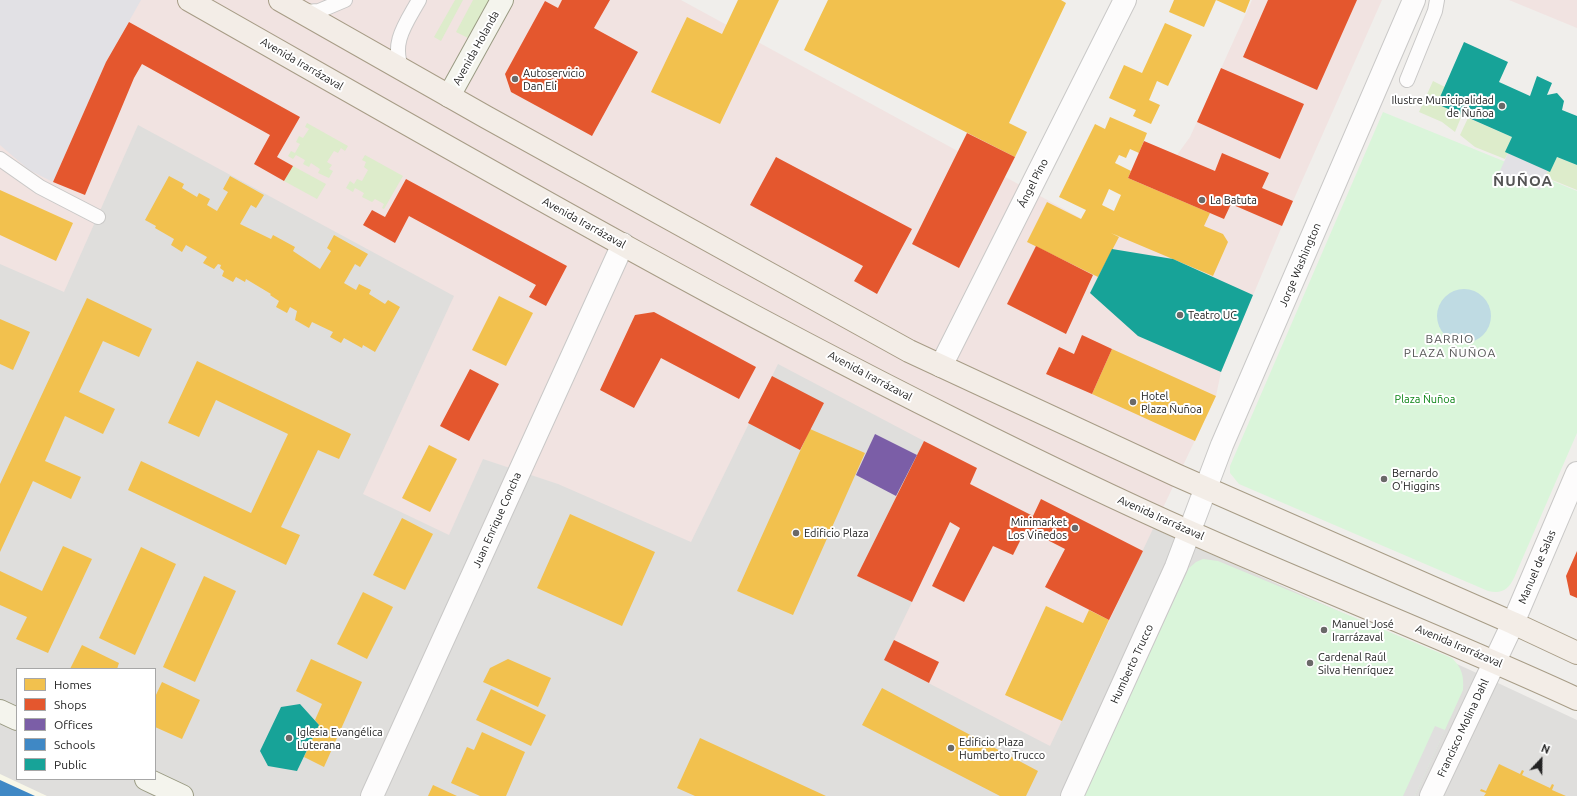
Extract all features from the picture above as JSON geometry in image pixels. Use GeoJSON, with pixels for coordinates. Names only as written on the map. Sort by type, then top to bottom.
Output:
{"type":"FeatureCollection","features":[{"type":"Feature","properties":{"kind":"main road","name":"Avenida Irarrázaval"},"geometry":{"type":"LineString","coordinates":[[189,0],[623,244],[959,422],[1190,532],[1495,661],[1577,699]]}},
{"type":"Feature","properties":{"kind":"main road"},"geometry":{"type":"LineString","coordinates":[[280,0],[449,96],[861,325],[941,366],[1206,489],[1513,623],[1577,653]]}},
{"type":"Feature","properties":{"kind":"street","name":"Avenida Holanda"},"geometry":{"type":"LineString","coordinates":[[449,96],[502,0]]}},
{"type":"Feature","properties":{"kind":"street","name":"Ángel Pino"},"geometry":{"type":"LineString","coordinates":[[941,366],[1125,0]]}},
{"type":"Feature","properties":{"kind":"street","name":"Jorge Washington"},"geometry":{"type":"LineString","coordinates":[[1190,532],[1225,438],[1414,0]]}},
{"type":"Feature","properties":{"kind":"street","name":"Juan Enrique Concha"},"geometry":{"type":"LineString","coordinates":[[372,796],[623,244]]}},
{"type":"Feature","properties":{"kind":"street","name":"Manuel de Salas"},"geometry":{"type":"LineString","coordinates":[[1495,661],[1513,623],[1577,472]]}},
{"type":"Feature","properties":{"kind":"street","name":"Humberto Trucco"},"geometry":{"type":"LineString","coordinates":[[1072,796],[1190,532]]}},
{"type":"Feature","properties":{"kind":"street","name":"Francisco Molina Dahl"},"geometry":{"type":"LineString","coordinates":[[1432,796],[1495,661]]}},
{"type":"Feature","properties":{"kind":"street"},"geometry":{"type":"LineString","coordinates":[[0,711],[16,719]]}},
{"type":"Feature","properties":{"kind":"street"},"geometry":{"type":"LineString","coordinates":[[148,780],[182,796]]}},
{"type":"Feature","properties":{"kind":"lane"},"geometry":{"type":"LineString","coordinates":[[300,12],[319,11],[345,0]]}},
{"type":"Feature","properties":{"kind":"lane"},"geometry":{"type":"LineString","coordinates":[[403,70],[398,59],[398,40],[419,0]]}},
{"type":"Feature","properties":{"kind":"lane"},"geometry":{"type":"LineString","coordinates":[[1407,80],[1435,11],[1437,0]]}},
{"type":"Feature","properties":{"kind":"lane"},"geometry":{"type":"LineString","coordinates":[[0,159],[40,187],[98,217]]}},
{"type":"Feature","properties":{"kind":"shaded area"},"geometry":{"type":"Polygon","coordinates":[[[0,0],[681,0],[1117,238],[1190,137],[1252,0],[1382,0],[1282,226],[1221,372],[1216,396],[1050,746],[884,660],[912,602],[857,576],[924,441],[778,364],[691,542],[558,484],[483,459],[449,535],[363,494],[454,296],[138,125],[64,292],[0,264],[0,0]]]}},
{"type":"Feature","properties":{"kind":"shaded area"},"geometry":{"type":"Polygon","coordinates":[[[0,0],[141,0],[106,62],[53,182],[29,170],[0,145],[0,0]]]}},
{"type":"Feature","properties":{"kind":"shaded area"},"geometry":{"type":"Polygon","coordinates":[[[108,0],[893,412],[1468,669],[1577,720],[1577,796],[0,796],[0,155],[108,0]]]}},
{"type":"Feature","properties":{"kind":"shaded area"},"geometry":{"type":"Polygon","coordinates":[[[1509,0],[1577,0],[1577,28],[1509,0]]]}},
{"type":"Feature","properties":{"kind":"shaded area"},"geometry":{"type":"Polygon","coordinates":[[[1508,153],[1548,170],[1540,190],[1499,173],[1508,153]]]}},
{"type":"Feature","properties":{"kind":"shaded area"},"geometry":{"type":"Polygon","coordinates":[[[1435,726],[1445,730],[1415,796],[1403,796],[1435,726]]]}},
{"type":"Feature","properties":{"kind":"shaded area"},"geometry":{"type":"Polygon","coordinates":[[[0,774],[47,796],[0,796],[0,774]]]}},
{"type":"Feature","properties":{"kind":"green space"},"geometry":{"type":"Polygon","coordinates":[[[455,0],[463,0],[441,41],[434,37],[455,0]]]}},
{"type":"Feature","properties":{"kind":"green space"},"geometry":{"type":"Polygon","coordinates":[[[473,0],[489,0],[468,38],[456,32],[473,0]]]}},
{"type":"Feature","properties":{"kind":"green space"},"geometry":{"type":"Polygon","coordinates":[[[1433,81],[1445,87],[1438,104],[1462,115],[1455,132],[1442,122],[1419,112],[1433,81]]]}},
{"type":"Feature","properties":{"kind":"green space","name":"Plaza Ñuñoa"},"geometry":{"type":"Polygon","coordinates":[[[1383,112],[1577,191],[1577,433],[1514,578],[1507,588],[1497,592],[1488,591],[1239,484],[1230,473],[1230,466],[1383,112]]]}},
{"type":"Feature","properties":{"kind":"green space"},"geometry":{"type":"Polygon","coordinates":[[[1468,118],[1512,137],[1505,159],[1475,147],[1460,135],[1468,118]]]}},
{"type":"Feature","properties":{"kind":"green space"},"geometry":{"type":"Polygon","coordinates":[[[307,123],[348,146],[345,151],[341,148],[338,153],[334,151],[327,162],[332,165],[329,169],[333,171],[329,178],[318,173],[320,169],[311,163],[309,167],[303,164],[305,160],[296,155],[293,159],[288,156],[291,151],[295,153],[300,144],[296,142],[299,136],[303,138],[309,129],[305,127],[307,123]]]}},
{"type":"Feature","properties":{"kind":"green space"},"geometry":{"type":"Polygon","coordinates":[[[365,155],[403,176],[384,209],[382,208],[384,204],[375,199],[372,202],[362,197],[364,193],[355,188],[353,192],[346,188],[350,181],[354,184],[357,179],[362,181],[368,170],[364,167],[366,162],[362,160],[365,155]]]}},
{"type":"Feature","properties":{"kind":"green space"},"geometry":{"type":"Polygon","coordinates":[[[1557,157],[1577,165],[1577,190],[1545,177],[1548,170],[1550,171],[1557,157]]]}},
{"type":"Feature","properties":{"kind":"green space"},"geometry":{"type":"Polygon","coordinates":[[[293,166],[326,184],[317,199],[284,181],[293,166]]]}},
{"type":"Feature","properties":{"kind":"green space"},"geometry":{"type":"Polygon","coordinates":[[[1203,559],[1218,561],[1452,658],[1462,672],[1463,690],[1415,796],[1084,796],[1189,568],[1196,562],[1203,559]]]}},
{"type":"Feature","properties":{"kind":"water"},"geometry":{"type":"Polygon","coordinates":[[[1459,289],[1469,289],[1479,293],[1487,301],[1491,311],[1491,321],[1487,331],[1479,339],[1469,343],[1459,343],[1449,339],[1441,331],[1437,321],[1437,311],[1441,301],[1449,293],[1459,289]]]}},
{"type":"Feature","properties":{"kind":"building: Homes"},"geometry":{"type":"Polygon","coordinates":[[[738,0],[779,0],[720,124],[651,92],[687,17],[722,34],[738,0]]]}},
{"type":"Feature","properties":{"kind":"building: Homes"},"geometry":{"type":"Polygon","coordinates":[[[828,0],[1061,0],[1066,3],[1009,123],[1027,132],[1015,157],[804,50],[828,0]]]}},
{"type":"Feature","properties":{"kind":"building: Homes"},"geometry":{"type":"Polygon","coordinates":[[[1174,0],[1216,0],[1204,27],[1169,12],[1174,0]]]}},
{"type":"Feature","properties":{"kind":"building: Homes"},"geometry":{"type":"Polygon","coordinates":[[[1216,0],[1250,0],[1245,13],[1216,0]]]}},
{"type":"Feature","properties":{"kind":"building: Homes"},"geometry":{"type":"Polygon","coordinates":[[[1165,23],[1192,35],[1168,86],[1157,81],[1149,100],[1160,105],[1151,124],[1133,116],[1136,110],[1109,98],[1124,65],[1142,73],[1165,23]]]}},
{"type":"Feature","properties":{"kind":"building: Homes"},"geometry":{"type":"Polygon","coordinates":[[[1110,117],[1147,133],[1139,153],[1130,149],[1126,158],[1119,155],[1115,163],[1131,171],[1128,178],[1210,213],[1204,226],[1223,234],[1228,242],[1213,276],[1111,233],[1119,237],[1098,277],[1027,242],[1047,202],[1081,219],[1086,210],[1059,197],[1095,124],[1105,129],[1110,117]],[[1109,189],[1102,205],[1114,211],[1121,195],[1109,189]]]}},
{"type":"Feature","properties":{"kind":"building: Homes"},"geometry":{"type":"Polygon","coordinates":[[[169,176],[184,184],[182,188],[197,197],[199,193],[210,199],[207,205],[217,211],[228,192],[223,189],[230,176],[264,195],[256,208],[251,205],[240,224],[271,239],[273,235],[295,247],[293,251],[320,269],[331,251],[327,248],[334,235],[368,254],[360,267],[355,264],[344,283],[356,290],[359,284],[371,290],[369,294],[385,304],[388,300],[400,307],[375,352],[363,345],[362,348],[344,338],[341,343],[330,337],[333,332],[312,322],[309,328],[295,320],[297,311],[290,307],[287,313],[276,307],[279,301],[270,295],[271,294],[246,279],[245,282],[236,277],[233,282],[222,276],[224,271],[220,268],[221,265],[218,264],[214,269],[203,263],[207,257],[186,245],[182,252],[171,245],[174,239],[155,228],[156,226],[145,220],[169,176]]]}},
{"type":"Feature","properties":{"kind":"building: Homes"},"geometry":{"type":"Polygon","coordinates":[[[0,190],[73,223],[56,261],[0,235],[0,190]]]}},
{"type":"Feature","properties":{"kind":"building: Homes"},"geometry":{"type":"Polygon","coordinates":[[[499,296],[533,313],[506,366],[472,350],[499,296]]]}},
{"type":"Feature","properties":{"kind":"building: Homes"},"geometry":{"type":"Polygon","coordinates":[[[87,298],[152,329],[139,357],[103,341],[79,392],[115,409],[103,434],[65,416],[45,461],[81,477],[71,499],[33,481],[0,552],[0,484],[87,298]]]}},
{"type":"Feature","properties":{"kind":"building: Homes"},"geometry":{"type":"Polygon","coordinates":[[[0,319],[30,332],[13,370],[0,364],[0,319]]]}},
{"type":"Feature","properties":{"kind":"building: Homes"},"geometry":{"type":"Polygon","coordinates":[[[1112,349],[1216,396],[1195,441],[1092,394],[1112,349]]]}},
{"type":"Feature","properties":{"kind":"building: Homes"},"geometry":{"type":"Polygon","coordinates":[[[197,361],[351,434],[339,459],[318,450],[281,527],[300,535],[286,565],[128,490],[141,461],[251,513],[288,434],[216,400],[199,437],[168,423],[197,361]]]}},
{"type":"Feature","properties":{"kind":"building: Homes","name":"Edificio Plaza"},"geometry":{"type":"Polygon","coordinates":[[[810,429],[865,453],[793,615],[737,591],[810,429]]]}},
{"type":"Feature","properties":{"kind":"building: Homes"},"geometry":{"type":"Polygon","coordinates":[[[429,445],[457,459],[430,512],[402,498],[429,445]]]}},
{"type":"Feature","properties":{"kind":"building: Homes"},"geometry":{"type":"Polygon","coordinates":[[[570,514],[655,552],[622,626],[537,588],[570,514]]]}},
{"type":"Feature","properties":{"kind":"building: Homes"},"geometry":{"type":"Polygon","coordinates":[[[402,518],[433,534],[405,590],[373,575],[402,518]]]}},
{"type":"Feature","properties":{"kind":"building: Homes"},"geometry":{"type":"Polygon","coordinates":[[[63,546],[92,559],[48,653],[16,639],[27,617],[0,605],[0,571],[42,591],[63,546]]]}},
{"type":"Feature","properties":{"kind":"building: Homes"},"geometry":{"type":"Polygon","coordinates":[[[141,547],[176,564],[135,655],[99,638],[141,547]]]}},
{"type":"Feature","properties":{"kind":"building: Homes"},"geometry":{"type":"Polygon","coordinates":[[[204,576],[236,591],[195,682],[163,667],[204,576]]]}},
{"type":"Feature","properties":{"kind":"building: Homes"},"geometry":{"type":"Polygon","coordinates":[[[363,592],[393,607],[367,659],[337,644],[363,592]]]}},
{"type":"Feature","properties":{"kind":"building: Homes"},"geometry":{"type":"Polygon","coordinates":[[[1046,606],[1083,623],[1089,610],[1109,620],[1062,721],[1005,695],[1046,606]]]}},
{"type":"Feature","properties":{"kind":"building: Homes"},"geometry":{"type":"Polygon","coordinates":[[[82,645],[119,663],[117,668],[70,668],[82,645]]]}},
{"type":"Feature","properties":{"kind":"building: Homes"},"geometry":{"type":"Polygon","coordinates":[[[311,659],[362,682],[324,767],[304,757],[319,725],[315,720],[322,704],[296,691],[311,659]]]}},
{"type":"Feature","properties":{"kind":"building: Homes"},"geometry":{"type":"Polygon","coordinates":[[[508,659],[551,678],[538,707],[483,682],[490,668],[508,659]]]}},
{"type":"Feature","properties":{"kind":"building: Homes"},"geometry":{"type":"Polygon","coordinates":[[[162,682],[200,700],[182,739],[156,727],[156,695],[162,682]]]}},
{"type":"Feature","properties":{"kind":"building: Homes","name":"Edificio Plaza Humberto Trucco"},"geometry":{"type":"Polygon","coordinates":[[[882,688],[1038,771],[1026,796],[1000,796],[862,725],[882,688]]]}},
{"type":"Feature","properties":{"kind":"building: Homes"},"geometry":{"type":"Polygon","coordinates":[[[491,689],[546,715],[531,746],[476,720],[491,689]]]}},
{"type":"Feature","properties":{"kind":"building: Homes"},"geometry":{"type":"Polygon","coordinates":[[[482,732],[525,752],[506,796],[480,796],[451,783],[467,747],[474,750],[482,732]]]}},
{"type":"Feature","properties":{"kind":"building: Homes"},"geometry":{"type":"Polygon","coordinates":[[[700,738],[826,796],[695,796],[677,788],[700,738]]]}},
{"type":"Feature","properties":{"kind":"building: Homes"},"geometry":{"type":"Polygon","coordinates":[[[1499,764],[1520,774],[1522,770],[1524,771],[1522,775],[1550,788],[1552,784],[1554,785],[1552,790],[1566,796],[1484,796],[1486,793],[1480,791],[1481,789],[1486,791],[1499,764]]]}},
{"type":"Feature","properties":{"kind":"building: Homes"},"geometry":{"type":"Polygon","coordinates":[[[433,785],[457,796],[428,796],[433,785]]]}},
{"type":"Feature","properties":{"kind":"building: Shops"},"geometry":{"type":"Polygon","coordinates":[[[562,0],[610,0],[594,28],[638,52],[592,136],[511,92],[505,74],[545,1],[558,8],[562,0]]]}},
{"type":"Feature","properties":{"kind":"building: Shops"},"geometry":{"type":"Polygon","coordinates":[[[1268,0],[1357,0],[1317,90],[1243,57],[1268,0]]]}},
{"type":"Feature","properties":{"kind":"building: Shops"},"geometry":{"type":"Polygon","coordinates":[[[129,22],[300,117],[277,157],[293,166],[284,181],[254,164],[270,135],[142,64],[134,78],[85,195],[53,182],[106,62],[129,22]]]}},
{"type":"Feature","properties":{"kind":"building: Shops"},"geometry":{"type":"Polygon","coordinates":[[[1221,68],[1304,104],[1280,159],[1197,122],[1221,68]]]}},
{"type":"Feature","properties":{"kind":"building: Shops"},"geometry":{"type":"Polygon","coordinates":[[[967,133],[1015,157],[959,268],[912,244],[967,133]]]}},
{"type":"Feature","properties":{"kind":"building: Shops"},"geometry":{"type":"Polygon","coordinates":[[[1144,141],[1215,171],[1222,153],[1269,173],[1262,188],[1293,201],[1282,226],[1231,204],[1224,219],[1128,178],[1144,141]]]}},
{"type":"Feature","properties":{"kind":"building: Shops"},"geometry":{"type":"Polygon","coordinates":[[[776,157],[912,229],[877,294],[854,281],[863,266],[750,205],[776,157]]]}},
{"type":"Feature","properties":{"kind":"building: Shops"},"geometry":{"type":"Polygon","coordinates":[[[406,179],[567,266],[546,306],[529,297],[536,285],[409,216],[395,243],[363,225],[372,210],[385,217],[406,179]]]}},
{"type":"Feature","properties":{"kind":"building: Shops"},"geometry":{"type":"Polygon","coordinates":[[[1036,246],[1093,275],[1066,334],[1007,304],[1036,246]]]}},
{"type":"Feature","properties":{"kind":"building: Shops"},"geometry":{"type":"Polygon","coordinates":[[[654,312],[756,367],[739,399],[661,358],[634,408],[600,390],[635,315],[654,312]]]}},
{"type":"Feature","properties":{"kind":"building: Shops"},"geometry":{"type":"Polygon","coordinates":[[[1082,335],[1112,349],[1092,394],[1046,374],[1059,347],[1074,354],[1082,335]]]}},
{"type":"Feature","properties":{"kind":"building: Shops"},"geometry":{"type":"Polygon","coordinates":[[[470,369],[499,384],[469,441],[440,426],[470,369]]]}},
{"type":"Feature","properties":{"kind":"building: Shops"},"geometry":{"type":"Polygon","coordinates":[[[772,376],[824,403],[800,450],[748,423],[772,376]]]}},
{"type":"Feature","properties":{"kind":"building: Shops"},"geometry":{"type":"Polygon","coordinates":[[[924,441],[977,468],[970,484],[1033,516],[1041,499],[1143,551],[1109,620],[1045,587],[1065,549],[1026,529],[1013,555],[993,546],[964,602],[932,586],[960,528],[950,522],[912,602],[857,576],[924,441]]]}},
{"type":"Feature","properties":{"kind":"building: Shops"},"geometry":{"type":"Polygon","coordinates":[[[1577,551],[1577,598],[1570,595],[1566,576],[1577,551]]]}},
{"type":"Feature","properties":{"kind":"building: Shops"},"geometry":{"type":"Polygon","coordinates":[[[894,640],[939,662],[929,683],[884,660],[894,640]]]}},
{"type":"Feature","properties":{"kind":"building: Offices"},"geometry":{"type":"Polygon","coordinates":[[[875,434],[917,455],[896,496],[856,475],[875,434]]]}},
{"type":"Feature","properties":{"kind":"building: Schools"},"geometry":{"type":"Polygon","coordinates":[[[0,780],[35,796],[0,796],[0,780]]]}},
{"type":"Feature","properties":{"kind":"building: Public","name":"Ilustre Municipalidad de Ñuñoa"},"geometry":{"type":"Polygon","coordinates":[[[1464,42],[1508,62],[1499,82],[1530,96],[1537,76],[1552,83],[1547,95],[1557,93],[1564,101],[1562,110],[1577,116],[1577,165],[1557,157],[1550,172],[1505,152],[1512,137],[1437,104],[1464,42]]]}},
{"type":"Feature","properties":{"kind":"building: Public","name":"Teatro UC"},"geometry":{"type":"Polygon","coordinates":[[[1112,249],[1173,259],[1253,295],[1221,372],[1138,336],[1090,293],[1112,249]]]}},
{"type":"Feature","properties":{"kind":"building: Public","name":"Iglesia Evangélica Luterana"},"geometry":{"type":"Polygon","coordinates":[[[300,704],[319,725],[297,771],[268,766],[260,751],[281,707],[300,704]]]}},
{"type":"Feature","properties":{"kind":"place","name":"Autoservicio Dan Eli"},"geometry":{"type":"Point","coordinates":[515,79]}},
{"type":"Feature","properties":{"kind":"place","name":"Ilustre Municipalidad de Ñuñoa"},"geometry":{"type":"Point","coordinates":[1502,106]}},
{"type":"Feature","properties":{"kind":"place","name":"La Batuta"},"geometry":{"type":"Point","coordinates":[1202,200]}},
{"type":"Feature","properties":{"kind":"place","name":"Teatro UC"},"geometry":{"type":"Point","coordinates":[1180,315]}},
{"type":"Feature","properties":{"kind":"place","name":"Hotel Plaza Ñuñoa"},"geometry":{"type":"Point","coordinates":[1133,402]}},
{"type":"Feature","properties":{"kind":"place","name":"Bernardo O'Higgins"},"geometry":{"type":"Point","coordinates":[1384,479]}},
{"type":"Feature","properties":{"kind":"place","name":"Minimarket Los Viñedos"},"geometry":{"type":"Point","coordinates":[1075,528]}},
{"type":"Feature","properties":{"kind":"place","name":"Edificio Plaza"},"geometry":{"type":"Point","coordinates":[796,533]}},
{"type":"Feature","properties":{"kind":"place","name":"Manuel José Irarrázaval"},"geometry":{"type":"Point","coordinates":[1324,630]}},
{"type":"Feature","properties":{"kind":"place","name":"Cardenal Raúl Silva Henríquez"},"geometry":{"type":"Point","coordinates":[1310,663]}},
{"type":"Feature","properties":{"kind":"place","name":"Iglesia Evangélica Luterana"},"geometry":{"type":"Point","coordinates":[289,738]}},
{"type":"Feature","properties":{"kind":"place","name":"Edificio Plaza Humberto Trucco"},"geometry":{"type":"Point","coordinates":[951,748]}},
{"type":"Feature","properties":{"kind":"district","name":"ÑUÑOA"},"geometry":{"type":"Point","coordinates":[1523,181]}},
{"type":"Feature","properties":{"kind":"district","name":"BARRIO PLAZA ÑUÑOA"},"geometry":{"type":"Point","coordinates":[1450,346]}}]}
